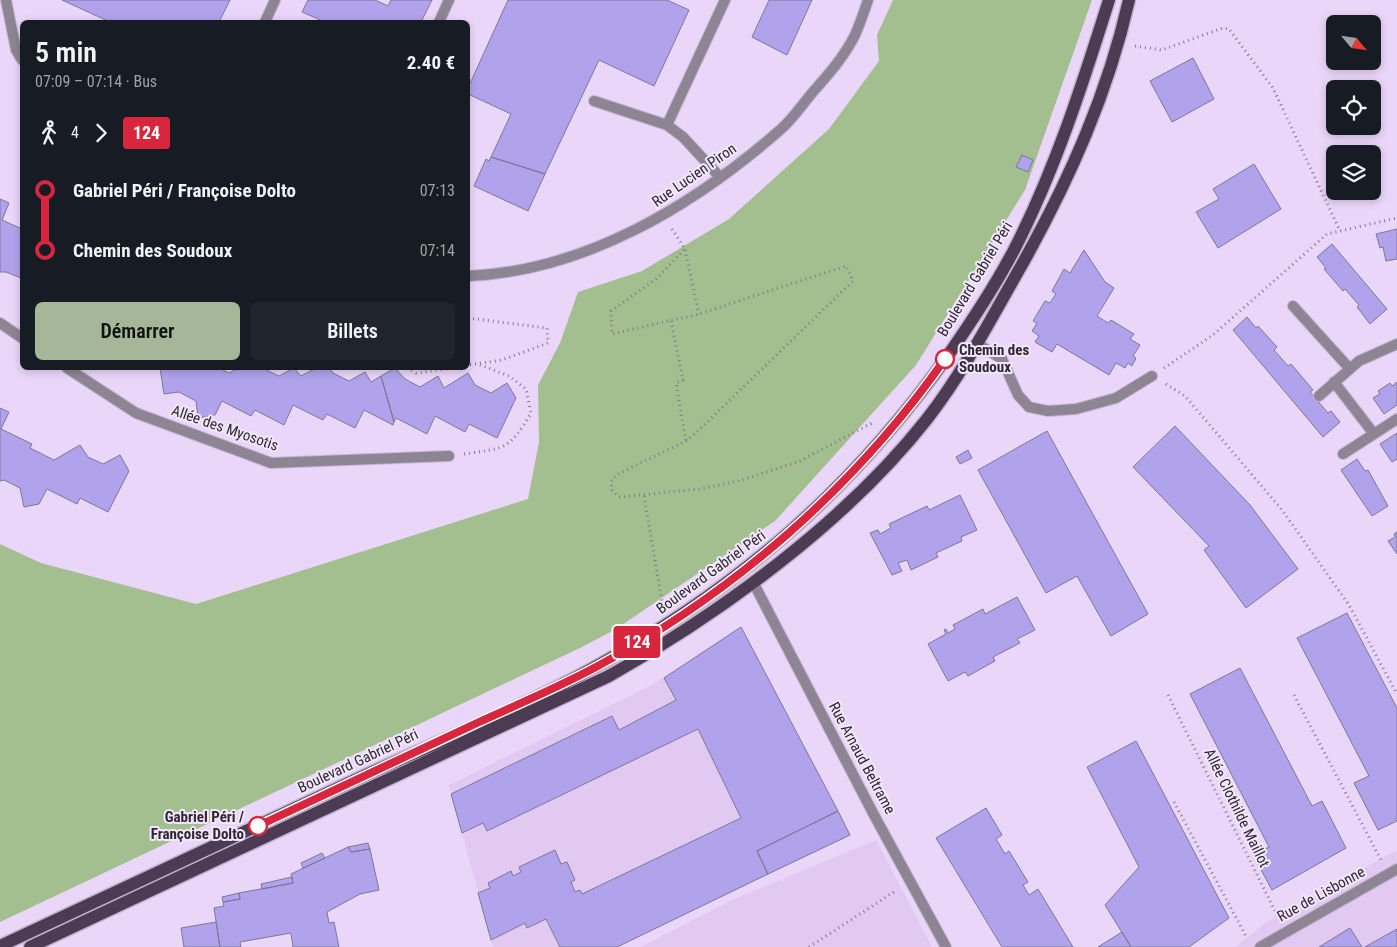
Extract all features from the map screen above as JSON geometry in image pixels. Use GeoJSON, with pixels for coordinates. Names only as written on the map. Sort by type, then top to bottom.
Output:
{"type":"FeatureCollection","features":[{"type":"Feature","properties":{"kind":"main road","name":"Boulevard Gabriel Péri"},"geometry":{"type":"LineString","coordinates":[[0,946],[596,667],[665,625],[735,577],[783,539],[838,487],[887,436],[927,385],[989,294],[1039,200],[1080,94],[1109,0]]}},
{"type":"Feature","properties":{"kind":"main road","name":"Boulevard Gabriel Péri"},"geometry":{"type":"LineString","coordinates":[[30,947],[609,676],[668,642],[753,582],[837,514],[896,455],[928,418],[978,344],[1058,199],[1099,104],[1119,43],[1129,0]]}},
{"type":"Feature","properties":{"kind":"street"},"geometry":{"type":"LineString","coordinates":[[6,0],[16,50],[20,57]]}},
{"type":"Feature","properties":{"kind":"street"},"geometry":{"type":"LineString","coordinates":[[268,20],[276,0]]}},
{"type":"Feature","properties":{"kind":"street"},"geometry":{"type":"LineString","coordinates":[[439,20],[449,0]]}},
{"type":"Feature","properties":{"kind":"street"},"geometry":{"type":"LineString","coordinates":[[667,125],[725,0]]}},
{"type":"Feature","properties":{"kind":"street","name":"Rue Lucien Piron"},"geometry":{"type":"LineString","coordinates":[[470,276],[537,267],[590,251],[663,216],[720,176],[781,129],[837,64],[855,35],[868,0]]}},
{"type":"Feature","properties":{"kind":"street"},"geometry":{"type":"LineString","coordinates":[[594,101],[667,125],[683,137],[720,176]]}},
{"type":"Feature","properties":{"kind":"street"},"geometry":{"type":"LineString","coordinates":[[1293,306],[1350,369]]}},
{"type":"Feature","properties":{"kind":"street"},"geometry":{"type":"LineString","coordinates":[[0,324],[20,337]]}},
{"type":"Feature","properties":{"kind":"street"},"geometry":{"type":"LineString","coordinates":[[978,344],[1002,359],[1018,395],[1029,407],[1048,411],[1076,409],[1116,398],[1152,376]]}},
{"type":"Feature","properties":{"kind":"street"},"geometry":{"type":"LineString","coordinates":[[1319,396],[1365,358],[1397,344]]}},
{"type":"Feature","properties":{"kind":"street","name":"Allée des Myosotis"},"geometry":{"type":"LineString","coordinates":[[70,370],[136,412],[271,463],[449,456]]}},
{"type":"Feature","properties":{"kind":"street"},"geometry":{"type":"LineString","coordinates":[[1334,382],[1374,434]]}},
{"type":"Feature","properties":{"kind":"street"},"geometry":{"type":"LineString","coordinates":[[1343,454],[1397,420]]}},
{"type":"Feature","properties":{"kind":"street","name":"Rue Arnaud Beltrame"},"geometry":{"type":"LineString","coordinates":[[753,582],[946,947]]}},
{"type":"Feature","properties":{"kind":"street","name":"Rue de Lisbonne"},"geometry":{"type":"LineString","coordinates":[[1260,947],[1393,871]]}},
{"type":"Feature","properties":{"kind":"path"},"geometry":{"type":"LineString","coordinates":[[1119,43],[1162,50],[1223,28],[1229,29],[1273,88],[1340,231]]}},
{"type":"Feature","properties":{"kind":"path"},"geometry":{"type":"LineString","coordinates":[[663,216],[685,250],[698,314]]}},
{"type":"Feature","properties":{"kind":"path"},"geometry":{"type":"LineString","coordinates":[[1397,218],[1327,234],[1213,335],[1152,376],[1185,396],[1282,510],[1349,605],[1397,694]]}},
{"type":"Feature","properties":{"kind":"path"},"geometry":{"type":"LineString","coordinates":[[685,250],[656,279],[612,311],[612,334],[698,314],[846,266],[853,281],[686,441],[626,469],[616,476],[611,482],[612,490],[619,497],[700,490],[800,461],[876,422]]}},
{"type":"Feature","properties":{"kind":"path"},"geometry":{"type":"LineString","coordinates":[[470,318],[547,328],[548,342],[502,360],[470,365]]}},
{"type":"Feature","properties":{"kind":"path"},"geometry":{"type":"LineString","coordinates":[[671,321],[683,380],[676,383],[686,441]]}},
{"type":"Feature","properties":{"kind":"path"},"geometry":{"type":"LineString","coordinates":[[449,456],[502,449],[516,438],[531,413],[526,389],[509,376],[478,364]]}},
{"type":"Feature","properties":{"kind":"path"},"geometry":{"type":"LineString","coordinates":[[411,370],[416,373],[439,370]]}},
{"type":"Feature","properties":{"kind":"path"},"geometry":{"type":"LineString","coordinates":[[644,496],[665,625]]}},
{"type":"Feature","properties":{"kind":"path","name":"Allée Clothilde Maillot"},"geometry":{"type":"LineString","coordinates":[[1168,695],[1285,931]]}},
{"type":"Feature","properties":{"kind":"path"},"geometry":{"type":"LineString","coordinates":[[1294,695],[1393,871]]}},
{"type":"Feature","properties":{"kind":"path"},"geometry":{"type":"LineString","coordinates":[[1174,802],[1248,938]]}},
{"type":"Feature","properties":{"kind":"path"},"geometry":{"type":"LineString","coordinates":[[810,947],[910,882]]}},
{"type":"Feature","properties":{"kind":"shaded area"},"geometry":{"type":"Polygon","coordinates":[[[741,627],[850,835],[617,947],[493,947],[449,785],[652,685],[741,627]]]}},
{"type":"Feature","properties":{"kind":"shaded area"},"geometry":{"type":"Polygon","coordinates":[[[876,840],[932,947],[641,947],[732,900],[876,840]]]}},
{"type":"Feature","properties":{"kind":"shaded area"},"geometry":{"type":"Polygon","coordinates":[[[1397,850],[1397,947],[1236,947],[1264,924],[1397,850]]]}},
{"type":"Feature","properties":{"kind":"green space"},"geometry":{"type":"Polygon","coordinates":[[[893,0],[1092,0],[1025,190],[916,365],[775,521],[616,629],[582,647],[0,922],[0,544],[41,563],[196,604],[528,499],[539,442],[538,385],[560,343],[578,292],[642,271],[729,219],[829,129],[879,61],[877,35],[893,0]]]}},
{"type":"Feature","properties":{"kind":"building"},"geometry":{"type":"Polygon","coordinates":[[[62,0],[230,0],[220,20],[106,20],[62,0]]]}},
{"type":"Feature","properties":{"kind":"building"},"geometry":{"type":"Polygon","coordinates":[[[308,0],[375,0],[388,6],[391,0],[432,0],[422,20],[320,20],[302,12],[308,0]]]}},
{"type":"Feature","properties":{"kind":"building"},"geometry":{"type":"Polygon","coordinates":[[[508,0],[667,0],[689,10],[654,86],[599,60],[545,174],[491,157],[511,114],[470,95],[470,84],[508,0]]]}},
{"type":"Feature","properties":{"kind":"building"},"geometry":{"type":"Polygon","coordinates":[[[769,0],[812,0],[787,55],[752,37],[769,0]]]}},
{"type":"Feature","properties":{"kind":"building"},"geometry":{"type":"Polygon","coordinates":[[[1193,58],[1214,99],[1172,122],[1150,81],[1193,58]]]}},
{"type":"Feature","properties":{"kind":"building"},"geometry":{"type":"Polygon","coordinates":[[[1022,155],[1033,160],[1028,172],[1016,167],[1022,155]]]}},
{"type":"Feature","properties":{"kind":"building"},"geometry":{"type":"Polygon","coordinates":[[[491,157],[545,174],[528,211],[474,186],[486,159],[489,161],[491,157]]]}},
{"type":"Feature","properties":{"kind":"building"},"geometry":{"type":"Polygon","coordinates":[[[1254,164],[1281,209],[1218,248],[1196,212],[1219,199],[1213,189],[1254,164]]]}},
{"type":"Feature","properties":{"kind":"building"},"geometry":{"type":"Polygon","coordinates":[[[0,199],[9,203],[2,220],[20,228],[20,278],[6,272],[0,272],[0,199]]]}},
{"type":"Feature","properties":{"kind":"building"},"geometry":{"type":"Polygon","coordinates":[[[1397,229],[1397,259],[1386,261],[1383,247],[1380,248],[1376,234],[1397,229]]]}},
{"type":"Feature","properties":{"kind":"building"},"geometry":{"type":"Polygon","coordinates":[[[1332,244],[1387,309],[1370,324],[1357,307],[1359,305],[1345,289],[1343,291],[1324,269],[1326,268],[1317,257],[1332,244]]]}},
{"type":"Feature","properties":{"kind":"building"},"geometry":{"type":"Polygon","coordinates":[[[1084,250],[1105,282],[1114,288],[1097,316],[1108,323],[1111,320],[1134,334],[1130,339],[1140,345],[1133,356],[1136,358],[1132,366],[1128,363],[1125,368],[1116,363],[1109,375],[1057,344],[1052,352],[1035,342],[1039,336],[1032,331],[1037,323],[1033,321],[1045,301],[1050,303],[1056,294],[1052,291],[1064,269],[1070,273],[1084,250]]]}},
{"type":"Feature","properties":{"kind":"building"},"geometry":{"type":"Polygon","coordinates":[[[1247,317],[1277,347],[1274,350],[1288,366],[1291,364],[1313,390],[1310,392],[1328,413],[1331,411],[1340,422],[1323,437],[1233,330],[1247,317]]]}},
{"type":"Feature","properties":{"kind":"building"},"geometry":{"type":"Polygon","coordinates":[[[160,370],[223,370],[229,373],[234,370],[266,370],[279,376],[290,370],[296,370],[301,376],[312,370],[331,370],[333,373],[349,381],[365,372],[371,382],[381,376],[394,422],[393,425],[364,410],[355,428],[327,414],[323,420],[293,405],[284,425],[255,410],[251,416],[222,401],[215,415],[198,418],[196,401],[179,392],[164,394],[160,370]]]}},
{"type":"Feature","properties":{"kind":"building"},"geometry":{"type":"Polygon","coordinates":[[[392,370],[397,370],[405,379],[420,387],[438,376],[444,388],[468,373],[475,385],[491,393],[507,383],[516,398],[497,438],[469,424],[465,432],[435,416],[427,434],[396,418],[394,422],[381,376],[392,370]]]}},
{"type":"Feature","properties":{"kind":"building"},"geometry":{"type":"Polygon","coordinates":[[[1397,382],[1397,405],[1384,414],[1373,398],[1380,394],[1378,391],[1390,383],[1392,386],[1397,382]]]}},
{"type":"Feature","properties":{"kind":"building"},"geometry":{"type":"Polygon","coordinates":[[[0,408],[9,412],[1,429],[32,444],[30,448],[54,460],[80,445],[88,457],[103,464],[120,455],[129,471],[108,512],[80,498],[77,504],[47,489],[39,504],[24,507],[20,488],[4,480],[0,481],[0,408]]]}},
{"type":"Feature","properties":{"kind":"building"},"geometry":{"type":"Polygon","coordinates":[[[1175,426],[1250,505],[1298,569],[1246,608],[1204,550],[1209,546],[1133,467],[1175,426]]]}},
{"type":"Feature","properties":{"kind":"building"},"geometry":{"type":"Polygon","coordinates":[[[1047,431],[1148,614],[1111,636],[1077,576],[1046,593],[978,470],[1047,431]]]}},
{"type":"Feature","properties":{"kind":"building"},"geometry":{"type":"Polygon","coordinates":[[[1397,433],[1397,459],[1392,462],[1380,444],[1397,433]]]}},
{"type":"Feature","properties":{"kind":"building"},"geometry":{"type":"Polygon","coordinates":[[[968,450],[972,458],[960,464],[956,457],[968,450]]]}},
{"type":"Feature","properties":{"kind":"building"},"geometry":{"type":"Polygon","coordinates":[[[1357,459],[1365,471],[1368,470],[1388,506],[1372,516],[1341,470],[1357,459]]]}},
{"type":"Feature","properties":{"kind":"building"},"geometry":{"type":"Polygon","coordinates":[[[960,495],[977,530],[961,537],[962,541],[936,553],[938,557],[911,570],[907,560],[898,563],[902,571],[892,575],[870,533],[878,530],[880,534],[891,528],[889,524],[927,506],[929,510],[960,495]]]}},
{"type":"Feature","properties":{"kind":"building"},"geometry":{"type":"Polygon","coordinates":[[[1397,532],[1397,554],[1388,541],[1395,537],[1394,534],[1397,532]]]}},
{"type":"Feature","properties":{"kind":"building"},"geometry":{"type":"Polygon","coordinates":[[[1017,597],[1035,630],[1017,639],[1020,643],[993,657],[995,661],[968,676],[965,672],[948,681],[928,644],[946,634],[944,630],[946,629],[948,633],[955,629],[953,625],[983,609],[985,614],[1017,597]]]}},
{"type":"Feature","properties":{"kind":"building"},"geometry":{"type":"Polygon","coordinates":[[[1347,613],[1397,708],[1397,821],[1378,830],[1354,783],[1369,776],[1297,638],[1347,613]]]}},
{"type":"Feature","properties":{"kind":"building"},"geometry":{"type":"Polygon","coordinates":[[[741,627],[838,811],[757,851],[768,874],[617,947],[560,947],[546,919],[527,928],[525,923],[491,940],[478,893],[490,888],[488,883],[511,871],[513,876],[521,872],[519,867],[555,850],[561,864],[567,862],[575,880],[571,882],[575,892],[580,890],[582,894],[741,818],[698,729],[487,831],[483,823],[462,833],[451,794],[612,716],[619,730],[676,700],[664,678],[741,627]]]}},
{"type":"Feature","properties":{"kind":"building"},"geometry":{"type":"Polygon","coordinates":[[[1240,668],[1312,806],[1322,801],[1346,848],[1272,890],[1253,855],[1269,847],[1190,694],[1240,668]]]}},
{"type":"Feature","properties":{"kind":"building"},"geometry":{"type":"Polygon","coordinates":[[[1136,741],[1229,918],[1189,947],[1131,947],[1105,905],[1139,867],[1087,767],[1136,741]]]}},
{"type":"Feature","properties":{"kind":"building"},"geometry":{"type":"Polygon","coordinates":[[[986,808],[1002,835],[996,839],[1005,854],[1009,851],[1028,882],[1023,885],[1029,895],[1038,889],[1073,947],[1002,947],[936,838],[986,808]]]}},
{"type":"Feature","properties":{"kind":"building"},"geometry":{"type":"Polygon","coordinates":[[[838,811],[850,835],[768,874],[757,851],[838,811]]]}},
{"type":"Feature","properties":{"kind":"building"},"geometry":{"type":"Polygon","coordinates":[[[368,843],[370,849],[351,852],[348,847],[368,843]]]}},
{"type":"Feature","properties":{"kind":"building"},"geometry":{"type":"Polygon","coordinates":[[[348,847],[351,852],[370,849],[379,890],[360,894],[327,912],[329,923],[334,922],[339,947],[293,947],[291,933],[240,942],[241,947],[220,947],[214,908],[224,906],[223,902],[240,899],[239,893],[293,883],[291,874],[348,847]]]}},
{"type":"Feature","properties":{"kind":"building"},"geometry":{"type":"Polygon","coordinates":[[[322,853],[325,858],[303,868],[301,863],[322,853]]]}},
{"type":"Feature","properties":{"kind":"building"},"geometry":{"type":"Polygon","coordinates":[[[292,877],[293,883],[262,889],[261,884],[292,877]]]}},
{"type":"Feature","properties":{"kind":"building"},"geometry":{"type":"Polygon","coordinates":[[[239,893],[240,899],[223,902],[222,897],[239,893]]]}},
{"type":"Feature","properties":{"kind":"building"},"geometry":{"type":"Polygon","coordinates":[[[216,922],[220,947],[184,947],[181,928],[216,922]]]}},
{"type":"Feature","properties":{"kind":"building"},"geometry":{"type":"Polygon","coordinates":[[[1350,928],[1362,947],[1319,947],[1350,928]]]}},
{"type":"Feature","properties":{"kind":"building"},"geometry":{"type":"Polygon","coordinates":[[[1397,929],[1397,947],[1365,947],[1397,929]]]}},
{"type":"Feature","properties":{"kind":"building"},"geometry":{"type":"Polygon","coordinates":[[[1122,932],[1131,947],[1098,947],[1122,932]]]}},
{"type":"Feature","properties":{"kind":"bus line","name":"124"},"geometry":{"type":"LineString","coordinates":[[258,826],[596,667],[702,600],[783,539],[838,487],[887,436],[945,359]]}},
{"type":"Feature","properties":{"kind":"place","name":"Chemin des Soudoux"},"geometry":{"type":"Point","coordinates":[945,359]}},
{"type":"Feature","properties":{"kind":"place","name":"Gabriel Péri / Françoise Dolto"},"geometry":{"type":"Point","coordinates":[258,826]}}]}
